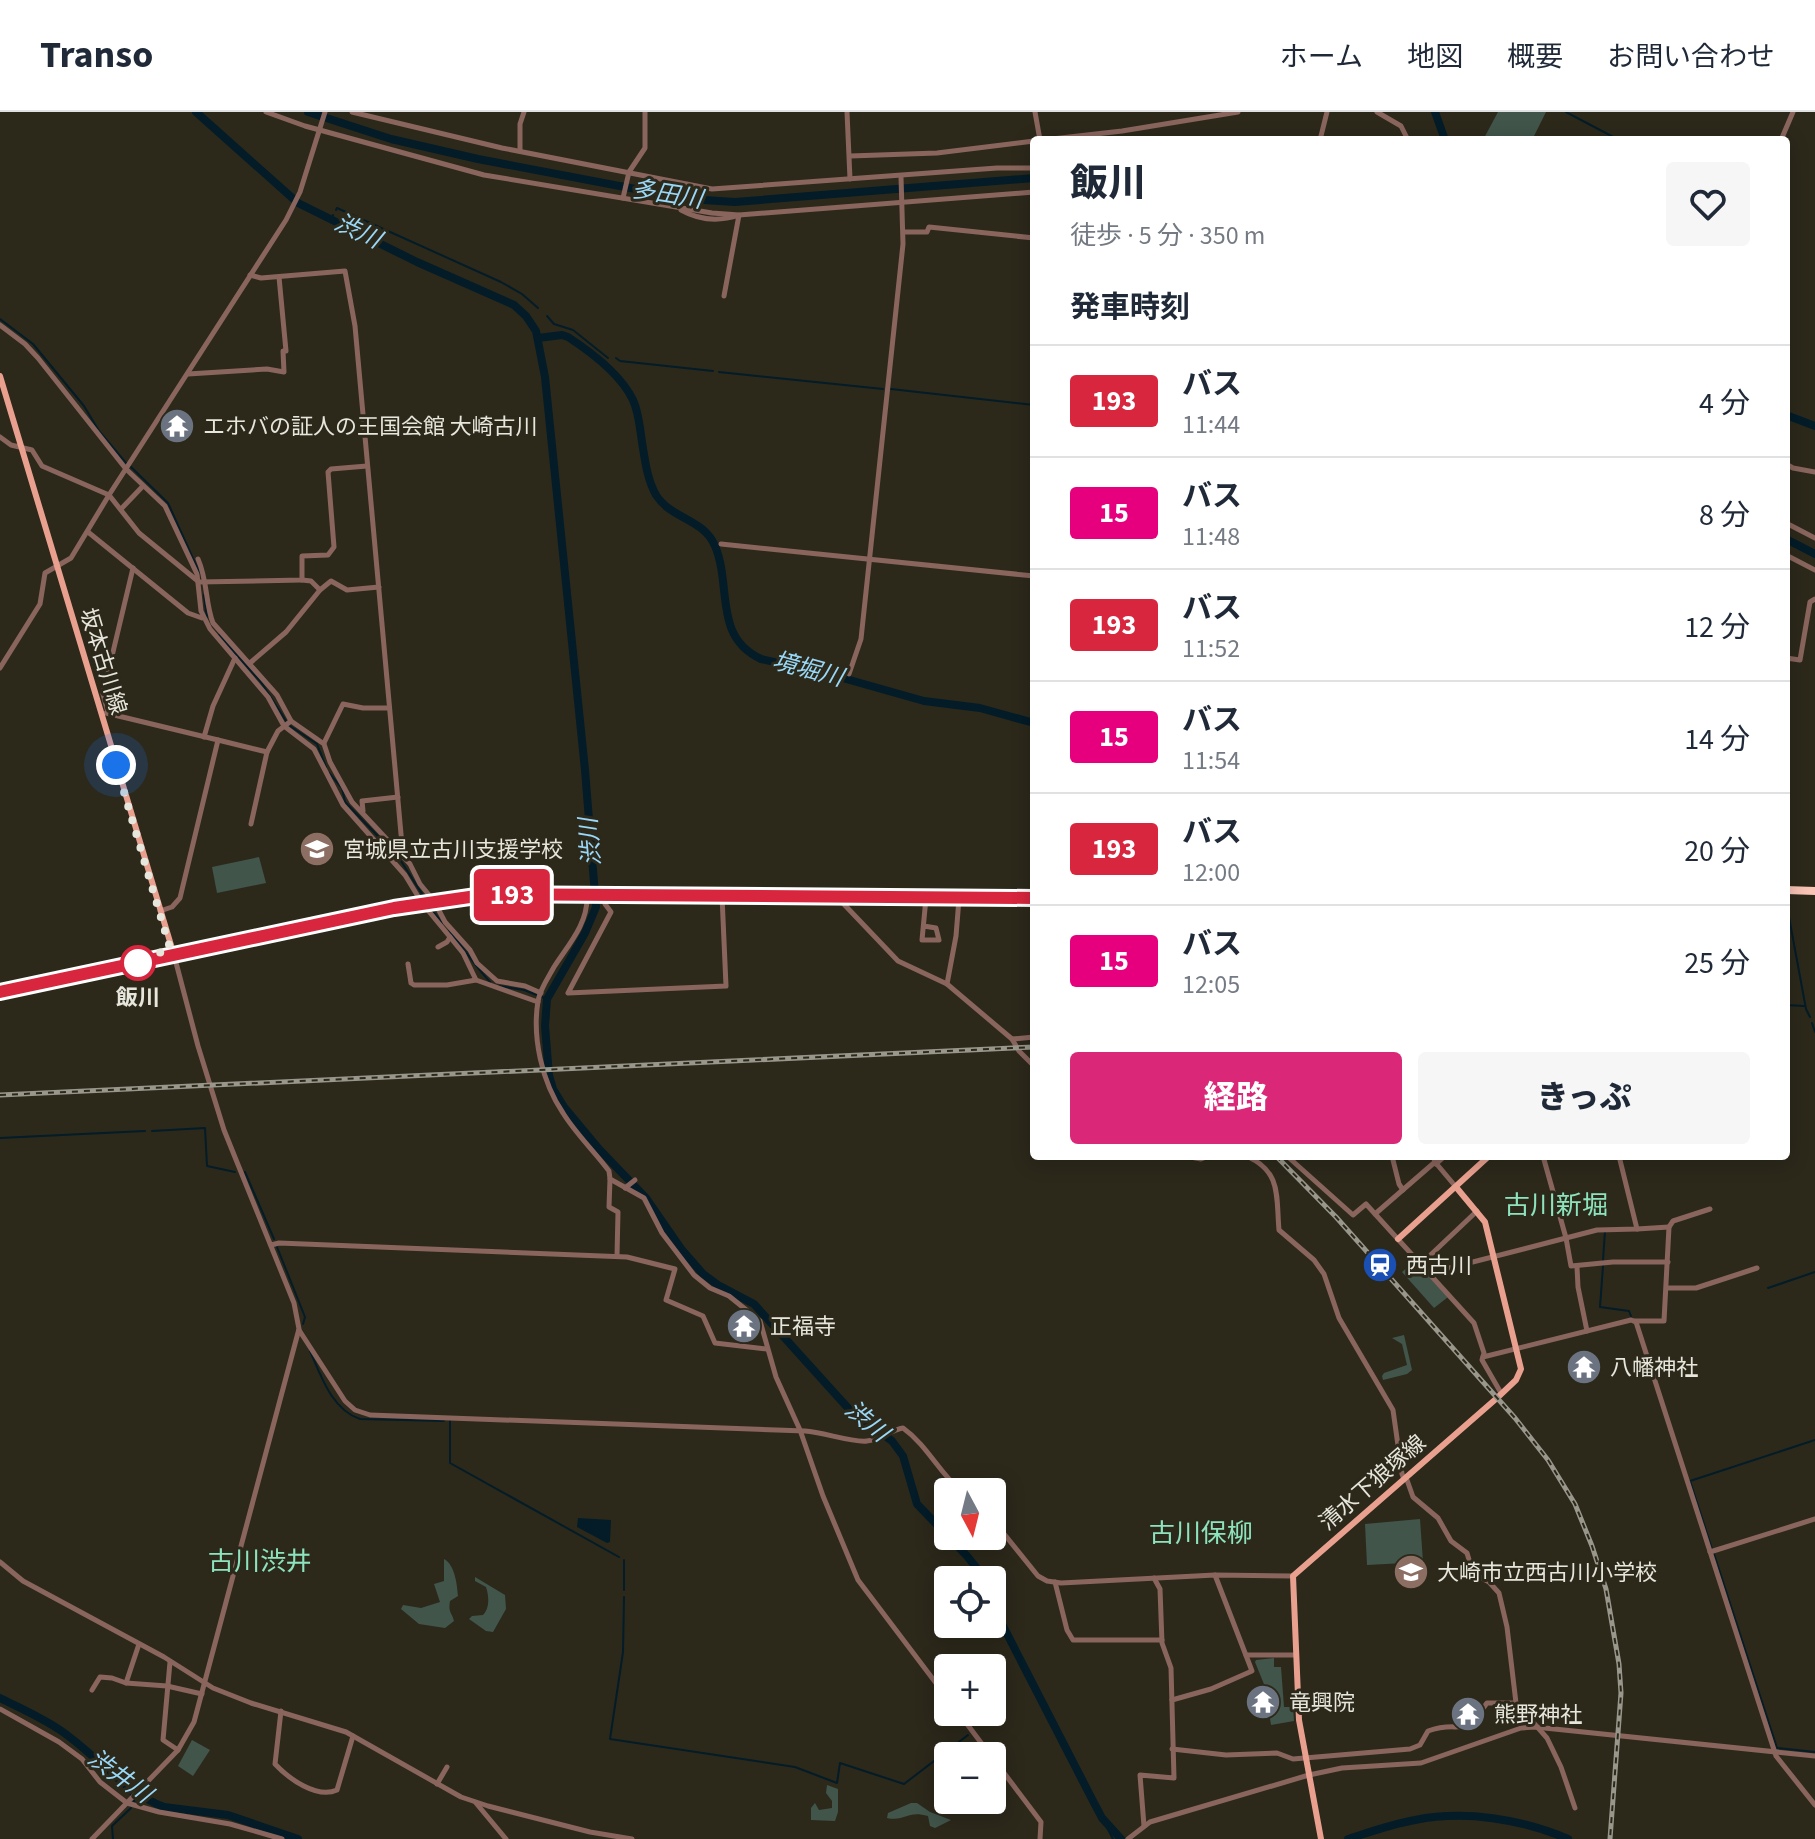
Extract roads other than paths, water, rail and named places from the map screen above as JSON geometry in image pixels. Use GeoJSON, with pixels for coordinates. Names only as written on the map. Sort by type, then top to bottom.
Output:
{"type":"FeatureCollection","features":[{"type":"Feature","properties":{"kind":"highway"},"geometry":{"type":"LineString","coordinates":[[1790,890],[1815,891]]}},
{"type":"Feature","properties":{"kind":"highway"},"geometry":{"type":"LineString","coordinates":[[0,992],[428,902],[490,894],[1030,898]]}},
{"type":"Feature","properties":{"kind":"main road","name":"坂本古川線"},"geometry":{"type":"LineString","coordinates":[[0,376],[104,713],[159,912],[174,955]]}},
{"type":"Feature","properties":{"kind":"main road"},"geometry":{"type":"LineString","coordinates":[[1398,1239],[1485,1160]]}},
{"type":"Feature","properties":{"kind":"main road","name":"清水下狼塚線"},"geometry":{"type":"LineString","coordinates":[[1293,1576],[1501,1393],[1520,1372],[1518,1349],[1485,1222],[1456,1187]]}},
{"type":"Feature","properties":{"kind":"main road"},"geometry":{"type":"LineString","coordinates":[[1293,1576],[1299,1720],[1321,1839]]}},
{"type":"Feature","properties":{"kind":"street"},"geometry":{"type":"LineString","coordinates":[[266,112],[484,175],[678,208],[739,215],[1030,192]]}},
{"type":"Feature","properties":{"kind":"street"},"geometry":{"type":"LineString","coordinates":[[0,668],[40,604],[45,573],[71,558],[291,210],[325,112]]}},
{"type":"Feature","properties":{"kind":"street"},"geometry":{"type":"LineString","coordinates":[[352,112],[520,151],[721,189],[1030,168]]}},
{"type":"Feature","properties":{"kind":"street"},"geometry":{"type":"LineString","coordinates":[[520,151],[520,124],[524,112]]}},
{"type":"Feature","properties":{"kind":"street"},"geometry":{"type":"LineString","coordinates":[[623,197],[628,173],[645,148],[645,112]]}},
{"type":"Feature","properties":{"kind":"street"},"geometry":{"type":"LineString","coordinates":[[847,112],[850,179]]}},
{"type":"Feature","properties":{"kind":"street"},"geometry":{"type":"LineString","coordinates":[[1035,112],[1038,136]]}},
{"type":"Feature","properties":{"kind":"street"},"geometry":{"type":"LineString","coordinates":[[1076,136],[1238,112]]}},
{"type":"Feature","properties":{"kind":"street"},"geometry":{"type":"LineString","coordinates":[[1321,136],[1327,112]]}},
{"type":"Feature","properties":{"kind":"street"},"geometry":{"type":"LineString","coordinates":[[1377,112],[1401,126],[1406,136]]}},
{"type":"Feature","properties":{"kind":"street"},"geometry":{"type":"LineString","coordinates":[[1783,136],[1792,112]]}},
{"type":"Feature","properties":{"kind":"street"},"geometry":{"type":"LineString","coordinates":[[850,156],[937,153],[1030,141]]}},
{"type":"Feature","properties":{"kind":"street"},"geometry":{"type":"LineString","coordinates":[[849,674],[861,639],[904,232],[901,178]]}},
{"type":"Feature","properties":{"kind":"street"},"geometry":{"type":"LineString","coordinates":[[724,296],[739,215]]}},
{"type":"Feature","properties":{"kind":"street"},"geometry":{"type":"LineString","coordinates":[[904,232],[927,232],[929,227],[1030,238]]}},
{"type":"Feature","properties":{"kind":"street"},"geometry":{"type":"LineString","coordinates":[[250,275],[261,278],[345,271],[355,326],[403,856]]}},
{"type":"Feature","properties":{"kind":"street"},"geometry":{"type":"LineString","coordinates":[[187,375],[267,369],[284,372],[283,351],[286,351],[279,277]]}},
{"type":"Feature","properties":{"kind":"street"},"geometry":{"type":"LineString","coordinates":[[0,325],[38,358],[143,486],[165,506],[203,581],[203,619]]}},
{"type":"Feature","properties":{"kind":"street"},"geometry":{"type":"LineString","coordinates":[[0,437],[11,445],[32,450],[42,466],[109,495],[151,544],[203,581],[302,580],[311,581],[320,590]]}},
{"type":"Feature","properties":{"kind":"street"},"geometry":{"type":"LineString","coordinates":[[302,580],[302,556],[328,555],[334,547],[328,472],[331,469],[367,466]]}},
{"type":"Feature","properties":{"kind":"street"},"geometry":{"type":"LineString","coordinates":[[1790,466],[1815,472]]}},
{"type":"Feature","properties":{"kind":"street"},"geometry":{"type":"LineString","coordinates":[[122,508],[143,486]]}},
{"type":"Feature","properties":{"kind":"street"},"geometry":{"type":"LineString","coordinates":[[1790,525],[1815,538]]}},
{"type":"Feature","properties":{"kind":"street"},"geometry":{"type":"LineString","coordinates":[[88,532],[188,613],[203,619],[238,657],[250,663],[277,695],[288,723],[324,744]]}},
{"type":"Feature","properties":{"kind":"street"},"geometry":{"type":"LineString","coordinates":[[721,544],[1030,576]]}},
{"type":"Feature","properties":{"kind":"street"},"geometry":{"type":"LineString","coordinates":[[1790,557],[1815,570]]}},
{"type":"Feature","properties":{"kind":"street"},"geometry":{"type":"LineString","coordinates":[[198,559],[213,623],[288,723],[314,749],[343,805],[484,971],[497,981],[525,986],[539,998]]}},
{"type":"Feature","properties":{"kind":"street"},"geometry":{"type":"LineString","coordinates":[[133,568],[103,694],[104,713],[267,752]]}},
{"type":"Feature","properties":{"kind":"street"},"geometry":{"type":"LineString","coordinates":[[250,663],[297,621],[320,590],[331,581],[347,590],[379,587]]}},
{"type":"Feature","properties":{"kind":"street"},"geometry":{"type":"LineString","coordinates":[[1790,659],[1800,660],[1810,602],[1815,599]]}},
{"type":"Feature","properties":{"kind":"street"},"geometry":{"type":"LineString","coordinates":[[204,737],[213,706],[238,657]]}},
{"type":"Feature","properties":{"kind":"street"},"geometry":{"type":"LineString","coordinates":[[389,708],[343,704],[324,749],[352,802],[403,856],[428,902],[463,953],[476,980]]}},
{"type":"Feature","properties":{"kind":"street"},"geometry":{"type":"LineString","coordinates":[[251,824],[267,752],[273,738],[288,723]]}},
{"type":"Feature","properties":{"kind":"street"},"geometry":{"type":"LineString","coordinates":[[159,912],[176,904],[180,898],[218,740]]}},
{"type":"Feature","properties":{"kind":"street"},"geometry":{"type":"LineString","coordinates":[[363,811],[362,801],[398,797]]}},
{"type":"Feature","properties":{"kind":"street"},"geometry":{"type":"LineString","coordinates":[[588,896],[586,916],[539,998],[537,1034],[542,1069],[550,1091],[563,1113],[609,1171],[609,1207],[618,1212],[617,1256]]}},
{"type":"Feature","properties":{"kind":"street"},"geometry":{"type":"LineString","coordinates":[[603,896],[611,912],[568,993],[726,986],[722,896]]}},
{"type":"Feature","properties":{"kind":"street"},"geometry":{"type":"LineString","coordinates":[[838,898],[898,961],[947,984],[1012,1039],[1030,1062]]}},
{"type":"Feature","properties":{"kind":"street"},"geometry":{"type":"LineString","coordinates":[[924,926],[926,898]]}},
{"type":"Feature","properties":{"kind":"street"},"geometry":{"type":"LineString","coordinates":[[947,984],[959,899]]}},
{"type":"Feature","properties":{"kind":"street"},"geometry":{"type":"LineString","coordinates":[[438,947],[450,937]]}},
{"type":"Feature","properties":{"kind":"street"},"geometry":{"type":"LineString","coordinates":[[174,955],[224,1130],[294,1303],[299,1329],[345,1401],[355,1410],[370,1415],[800,1430],[862,1442],[903,1428],[929,1452],[946,1478]]}},
{"type":"Feature","properties":{"kind":"street"},"geometry":{"type":"LineString","coordinates":[[408,964],[414,985],[432,986],[476,980],[539,998]]}},
{"type":"Feature","properties":{"kind":"street"},"geometry":{"type":"LineString","coordinates":[[1012,1039],[1030,1037]]}},
{"type":"Feature","properties":{"kind":"street"},"geometry":{"type":"LineString","coordinates":[[1252,1160],[1269,1171],[1275,1187],[1279,1230],[1314,1260],[1324,1274],[1339,1318],[1393,1410],[1404,1479],[1413,1497],[1438,1518],[1451,1541],[1467,1553],[1473,1573],[1489,1582],[1499,1593],[1507,1627],[1516,1703],[1547,1738],[1575,1808]]}},
{"type":"Feature","properties":{"kind":"street"},"geometry":{"type":"LineString","coordinates":[[1291,1160],[1353,1215],[1366,1204],[1421,1264],[1474,1323],[1482,1360],[1501,1393]]}},
{"type":"Feature","properties":{"kind":"street"},"geometry":{"type":"LineString","coordinates":[[1393,1160],[1403,1190]]}},
{"type":"Feature","properties":{"kind":"street"},"geometry":{"type":"LineString","coordinates":[[1375,1214],[1434,1160],[1456,1187]]}},
{"type":"Feature","properties":{"kind":"street"},"geometry":{"type":"LineString","coordinates":[[1544,1160],[1571,1266],[1668,1262]]}},
{"type":"Feature","properties":{"kind":"street"},"geometry":{"type":"LineString","coordinates":[[1620,1160],[1637,1229]]}},
{"type":"Feature","properties":{"kind":"street"},"geometry":{"type":"LineString","coordinates":[[610,1179],[644,1198],[671,1247],[694,1275],[754,1314],[768,1340],[767,1349],[858,1580],[934,1680]]}},
{"type":"Feature","properties":{"kind":"street"},"geometry":{"type":"LineString","coordinates":[[624,1188],[635,1180]]}},
{"type":"Feature","properties":{"kind":"street"},"geometry":{"type":"LineString","coordinates":[[1483,1357],[1634,1321],[1664,1321],[1669,1227],[1673,1221],[1710,1209]]}},
{"type":"Feature","properties":{"kind":"street"},"geometry":{"type":"LineString","coordinates":[[1421,1264],[1478,1211]]}},
{"type":"Feature","properties":{"kind":"street"},"geometry":{"type":"LineString","coordinates":[[1429,1273],[1597,1230],[1669,1227]]}},
{"type":"Feature","properties":{"kind":"street"},"geometry":{"type":"LineString","coordinates":[[271,1245],[617,1256],[675,1269],[666,1300],[703,1316],[715,1343],[767,1349]]}},
{"type":"Feature","properties":{"kind":"street"},"geometry":{"type":"LineString","coordinates":[[1577,1267],[1587,1331]]}},
{"type":"Feature","properties":{"kind":"street"},"geometry":{"type":"LineString","coordinates":[[1667,1288],[1696,1288],[1757,1268]]}},
{"type":"Feature","properties":{"kind":"street"},"geometry":{"type":"LineString","coordinates":[[1634,1321],[1775,1753],[1815,1805]]}},
{"type":"Feature","properties":{"kind":"street"},"geometry":{"type":"LineString","coordinates":[[92,1839],[178,1750],[194,1722],[299,1329]]}},
{"type":"Feature","properties":{"kind":"street"},"geometry":{"type":"LineString","coordinates":[[1710,1552],[1815,1519]]}},
{"type":"Feature","properties":{"kind":"street"},"geometry":{"type":"LineString","coordinates":[[1006,1536],[1038,1576],[1047,1581],[1215,1575],[1293,1576]]}},
{"type":"Feature","properties":{"kind":"street"},"geometry":{"type":"LineString","coordinates":[[0,1562],[23,1581],[226,1694],[353,1736],[475,1802],[590,1836],[632,1839]]}},
{"type":"Feature","properties":{"kind":"street"},"geometry":{"type":"LineString","coordinates":[[1172,1700],[1211,1689],[1252,1671],[1215,1575]]}},
{"type":"Feature","properties":{"kind":"street"},"geometry":{"type":"LineString","coordinates":[[1144,1826],[1140,1775],[1174,1778],[1171,1668],[1162,1640],[1160,1589],[1154,1578]]}},
{"type":"Feature","properties":{"kind":"street"},"geometry":{"type":"LineString","coordinates":[[1055,1582],[1067,1630],[1073,1640],[1162,1640]]}},
{"type":"Feature","properties":{"kind":"street"},"geometry":{"type":"LineString","coordinates":[[126,1683],[139,1644]]}},
{"type":"Feature","properties":{"kind":"street"},"geometry":{"type":"LineString","coordinates":[[1246,1655],[1295,1655]]}},
{"type":"Feature","properties":{"kind":"street"},"geometry":{"type":"LineString","coordinates":[[170,1662],[163,1740],[178,1750]]}},
{"type":"Feature","properties":{"kind":"street"},"geometry":{"type":"LineString","coordinates":[[92,1690],[100,1677],[202,1694]]}},
{"type":"Feature","properties":{"kind":"street"},"geometry":{"type":"LineString","coordinates":[[1172,1749],[1226,1755],[1277,1753],[1293,1759],[1417,1747],[1428,1731],[1470,1725],[1487,1703],[1516,1703]]}},
{"type":"Feature","properties":{"kind":"street"},"geometry":{"type":"LineString","coordinates":[[0,1709],[59,1742],[82,1759],[100,1782],[128,1802],[159,1812],[230,1824],[282,1839]]}},
{"type":"Feature","properties":{"kind":"street"},"geometry":{"type":"LineString","coordinates":[[281,1711],[275,1764],[311,1790],[327,1793],[337,1790],[353,1736]]}},
{"type":"Feature","properties":{"kind":"street"},"geometry":{"type":"LineString","coordinates":[[969,1726],[981,1742]]}},
{"type":"Feature","properties":{"kind":"street"},"geometry":{"type":"LineString","coordinates":[[1130,1837],[1144,1826],[1309,1775],[1342,1768],[1421,1763],[1521,1728],[1815,1756]]}},
{"type":"Feature","properties":{"kind":"street"},"geometry":{"type":"LineString","coordinates":[[437,1784],[447,1767]]}},
{"type":"Feature","properties":{"kind":"street"},"geometry":{"type":"LineString","coordinates":[[1006,1776],[1041,1822],[1040,1839]]}},
{"type":"Feature","properties":{"kind":"street"},"geometry":{"type":"LineString","coordinates":[[475,1802],[506,1839]]}},
{"type":"Feature","properties":{"kind":"water"},"geometry":{"type":"Polygon","coordinates":[[[578,1518],[611,1520],[610,1542],[577,1527],[578,1518]]]}},
{"type":"Feature","properties":{"kind":"waterway","name":"渋川"},"geometry":{"type":"LineString","coordinates":[[196,112],[298,203],[417,262],[514,305],[536,331],[545,377],[596,907],[585,933],[547,999],[545,1026],[553,1089],[599,1149],[646,1198],[703,1274],[754,1304],[848,1408],[892,1441],[903,1456],[917,1504],[975,1566]]}},
{"type":"Feature","properties":{"kind":"waterway","name":"多田川"},"geometry":{"type":"LineString","coordinates":[[308,112],[391,139],[478,159],[688,199],[735,202],[1030,178]]}},
{"type":"Feature","properties":{"kind":"waterway"},"geometry":{"type":"LineString","coordinates":[[1435,112],[1444,136]]}},
{"type":"Feature","properties":{"kind":"waterway"},"geometry":{"type":"LineString","coordinates":[[1566,112],[1611,136]]}},
{"type":"Feature","properties":{"kind":"waterway"},"geometry":{"type":"LineString","coordinates":[[336,210],[501,282],[538,308]]}},
{"type":"Feature","properties":{"kind":"waterway","name":"渋川"},"geometry":{"type":"LineString","coordinates":[[331,220],[333,215]]}},
{"type":"Feature","properties":{"kind":"waterway"},"geometry":{"type":"LineString","coordinates":[[547,316],[554,324],[573,330],[608,358]]}},
{"type":"Feature","properties":{"kind":"waterway"},"geometry":{"type":"LineString","coordinates":[[0,319],[33,344],[126,463]]}},
{"type":"Feature","properties":{"kind":"waterway","name":"境堀川"},"geometry":{"type":"LineString","coordinates":[[538,338],[568,337],[605,365],[628,391],[637,410],[653,489],[662,503],[710,537],[720,561],[730,624],[736,638],[746,649],[761,659],[924,701],[980,708],[1030,722]]}},
{"type":"Feature","properties":{"kind":"waterway"},"geometry":{"type":"LineString","coordinates":[[616,358],[620,361],[713,371]]}},
{"type":"Feature","properties":{"kind":"waterway"},"geometry":{"type":"LineString","coordinates":[[719,372],[883,389]]}},
{"type":"Feature","properties":{"kind":"waterway"},"geometry":{"type":"LineString","coordinates":[[891,389],[1030,405]]}},
{"type":"Feature","properties":{"kind":"waterway"},"geometry":{"type":"LineString","coordinates":[[1790,417],[1815,426]]}},
{"type":"Feature","properties":{"kind":"waterway"},"geometry":{"type":"LineString","coordinates":[[131,467],[168,503],[200,574]]}},
{"type":"Feature","properties":{"kind":"waterway","name":"多田川"},"geometry":{"type":"LineString","coordinates":[[1790,541],[1815,554]]}},
{"type":"Feature","properties":{"kind":"waterway"},"geometry":{"type":"LineString","coordinates":[[204,595],[207,617]]}},
{"type":"Feature","properties":{"kind":"waterway"},"geometry":{"type":"LineString","coordinates":[[219,635],[261,682],[286,721]]}},
{"type":"Feature","properties":{"kind":"waterway"},"geometry":{"type":"LineString","coordinates":[[290,726],[317,744],[326,767]]}},
{"type":"Feature","properties":{"kind":"waterway"},"geometry":{"type":"LineString","coordinates":[[329,773],[342,788],[345,802],[399,858],[426,900]]}},
{"type":"Feature","properties":{"kind":"waterway"},"geometry":{"type":"LineString","coordinates":[[429,906],[442,923]]}},
{"type":"Feature","properties":{"kind":"waterway"},"geometry":{"type":"LineString","coordinates":[[1790,923],[1810,1017]]}},
{"type":"Feature","properties":{"kind":"waterway"},"geometry":{"type":"LineString","coordinates":[[449,931],[490,982]]}},
{"type":"Feature","properties":{"kind":"waterway"},"geometry":{"type":"LineString","coordinates":[[499,986],[524,990],[547,999]]}},
{"type":"Feature","properties":{"kind":"waterway"},"geometry":{"type":"LineString","coordinates":[[1790,1005],[1804,1006]]}},
{"type":"Feature","properties":{"kind":"waterway"},"geometry":{"type":"LineString","coordinates":[[1812,1023],[1815,1032]]}},
{"type":"Feature","properties":{"kind":"waterway"},"geometry":{"type":"LineString","coordinates":[[152,1131],[205,1128],[207,1166],[235,1172]]}},
{"type":"Feature","properties":{"kind":"waterway"},"geometry":{"type":"LineString","coordinates":[[0,1138],[145,1131]]}},
{"type":"Feature","properties":{"kind":"waterway"},"geometry":{"type":"LineString","coordinates":[[245,1172],[274,1239]]}},
{"type":"Feature","properties":{"kind":"waterway"},"geometry":{"type":"LineString","coordinates":[[1603,1260],[1605,1231]]}},
{"type":"Feature","properties":{"kind":"waterway"},"geometry":{"type":"LineString","coordinates":[[277,1247],[305,1317],[303,1324]]}},
{"type":"Feature","properties":{"kind":"waterway"},"geometry":{"type":"LineString","coordinates":[[1603,1266],[1600,1307],[1629,1311],[1631,1316]]}},
{"type":"Feature","properties":{"kind":"waterway"},"geometry":{"type":"LineString","coordinates":[[1768,1288],[1815,1272]]}},
{"type":"Feature","properties":{"kind":"waterway"},"geometry":{"type":"LineString","coordinates":[[310,1351],[329,1391],[350,1415],[360,1419],[444,1421]]}},
{"type":"Feature","properties":{"kind":"waterway"},"geometry":{"type":"LineString","coordinates":[[450,1421],[450,1463],[619,1557]]}},
{"type":"Feature","properties":{"kind":"waterway"},"geometry":{"type":"LineString","coordinates":[[1712,1549],[1690,1481],[1815,1440]]}},
{"type":"Feature","properties":{"kind":"waterway"},"geometry":{"type":"LineString","coordinates":[[1714,1554],[1777,1748],[1815,1752]]}},
{"type":"Feature","properties":{"kind":"waterway"},"geometry":{"type":"LineString","coordinates":[[624,1560],[624,1590]]}},
{"type":"Feature","properties":{"kind":"waterway"},"geometry":{"type":"LineString","coordinates":[[624,1597],[623,1652],[610,1739],[795,1767],[837,1783],[840,1763],[904,1784],[968,1735]]}},
{"type":"Feature","properties":{"kind":"waterway","name":"渋川"},"geometry":{"type":"LineString","coordinates":[[1006,1632],[1102,1818],[1121,1839]]}},
{"type":"Feature","properties":{"kind":"waterway","name":"渋井川"},"geometry":{"type":"LineString","coordinates":[[0,1698],[60,1730],[122,1782],[149,1800],[164,1807],[228,1815],[298,1839]]}},
{"type":"Feature","properties":{"kind":"waterway"},"geometry":{"type":"LineString","coordinates":[[127,1788],[135,1803]]}},
{"type":"Feature","properties":{"kind":"waterway"},"geometry":{"type":"LineString","coordinates":[[113,1839],[112,1826],[131,1808]]}},
{"type":"Feature","properties":{"kind":"waterway","name":"渋川"},"geometry":{"type":"LineString","coordinates":[[1348,1839],[1406,1822],[1453,1816],[1493,1818],[1531,1826],[1568,1839]]}},
{"type":"Feature","properties":{"kind":"waterway","name":"渋川"},"geometry":{"type":"LineString","coordinates":[[1102,1818],[1113,1839]]}},
{"type":"Feature","properties":{"kind":"railway"},"geometry":{"type":"LineString","coordinates":[[0,1095],[1030,1047]]}},
{"type":"Feature","properties":{"kind":"railway"},"geometry":{"type":"LineString","coordinates":[[1280,1160],[1336,1217],[1515,1418],[1548,1460],[1575,1504],[1606,1589],[1619,1664],[1621,1693],[1610,1839]]}},
{"type":"Feature","properties":{"kind":"place","name":"エホバの証人の王国会館 大崎古川"},"geometry":{"type":"Point","coordinates":[177,426]}},
{"type":"Feature","properties":{"kind":"place","name":"宮城県立古川支援学校"},"geometry":{"type":"Point","coordinates":[317,849]}},
{"type":"Feature","properties":{"kind":"place","name":"飯川"},"geometry":{"type":"Point","coordinates":[138,963]}},
{"type":"Feature","properties":{"kind":"place","name":"西古川"},"geometry":{"type":"Point","coordinates":[1380,1265]}},
{"type":"Feature","properties":{"kind":"place","name":"正福寺"},"geometry":{"type":"Point","coordinates":[744,1326]}},
{"type":"Feature","properties":{"kind":"place","name":"八幡神社"},"geometry":{"type":"Point","coordinates":[1584,1367]}},
{"type":"Feature","properties":{"kind":"place","name":"大崎市立西古川小学校"},"geometry":{"type":"Point","coordinates":[1411,1572]}},
{"type":"Feature","properties":{"kind":"place","name":"竜興院"},"geometry":{"type":"Point","coordinates":[1263,1702]}},
{"type":"Feature","properties":{"kind":"place","name":"熊野神社"},"geometry":{"type":"Point","coordinates":[1468,1714]}},
{"type":"Feature","properties":{"kind":"district","name":"古川新堀"},"geometry":{"type":"Point","coordinates":[1556,1205]}},
{"type":"Feature","properties":{"kind":"district","name":"古川保柳"},"geometry":{"type":"Point","coordinates":[1201,1533]}},
{"type":"Feature","properties":{"kind":"district","name":"古川渋井"},"geometry":{"type":"Point","coordinates":[260,1561]}}]}
